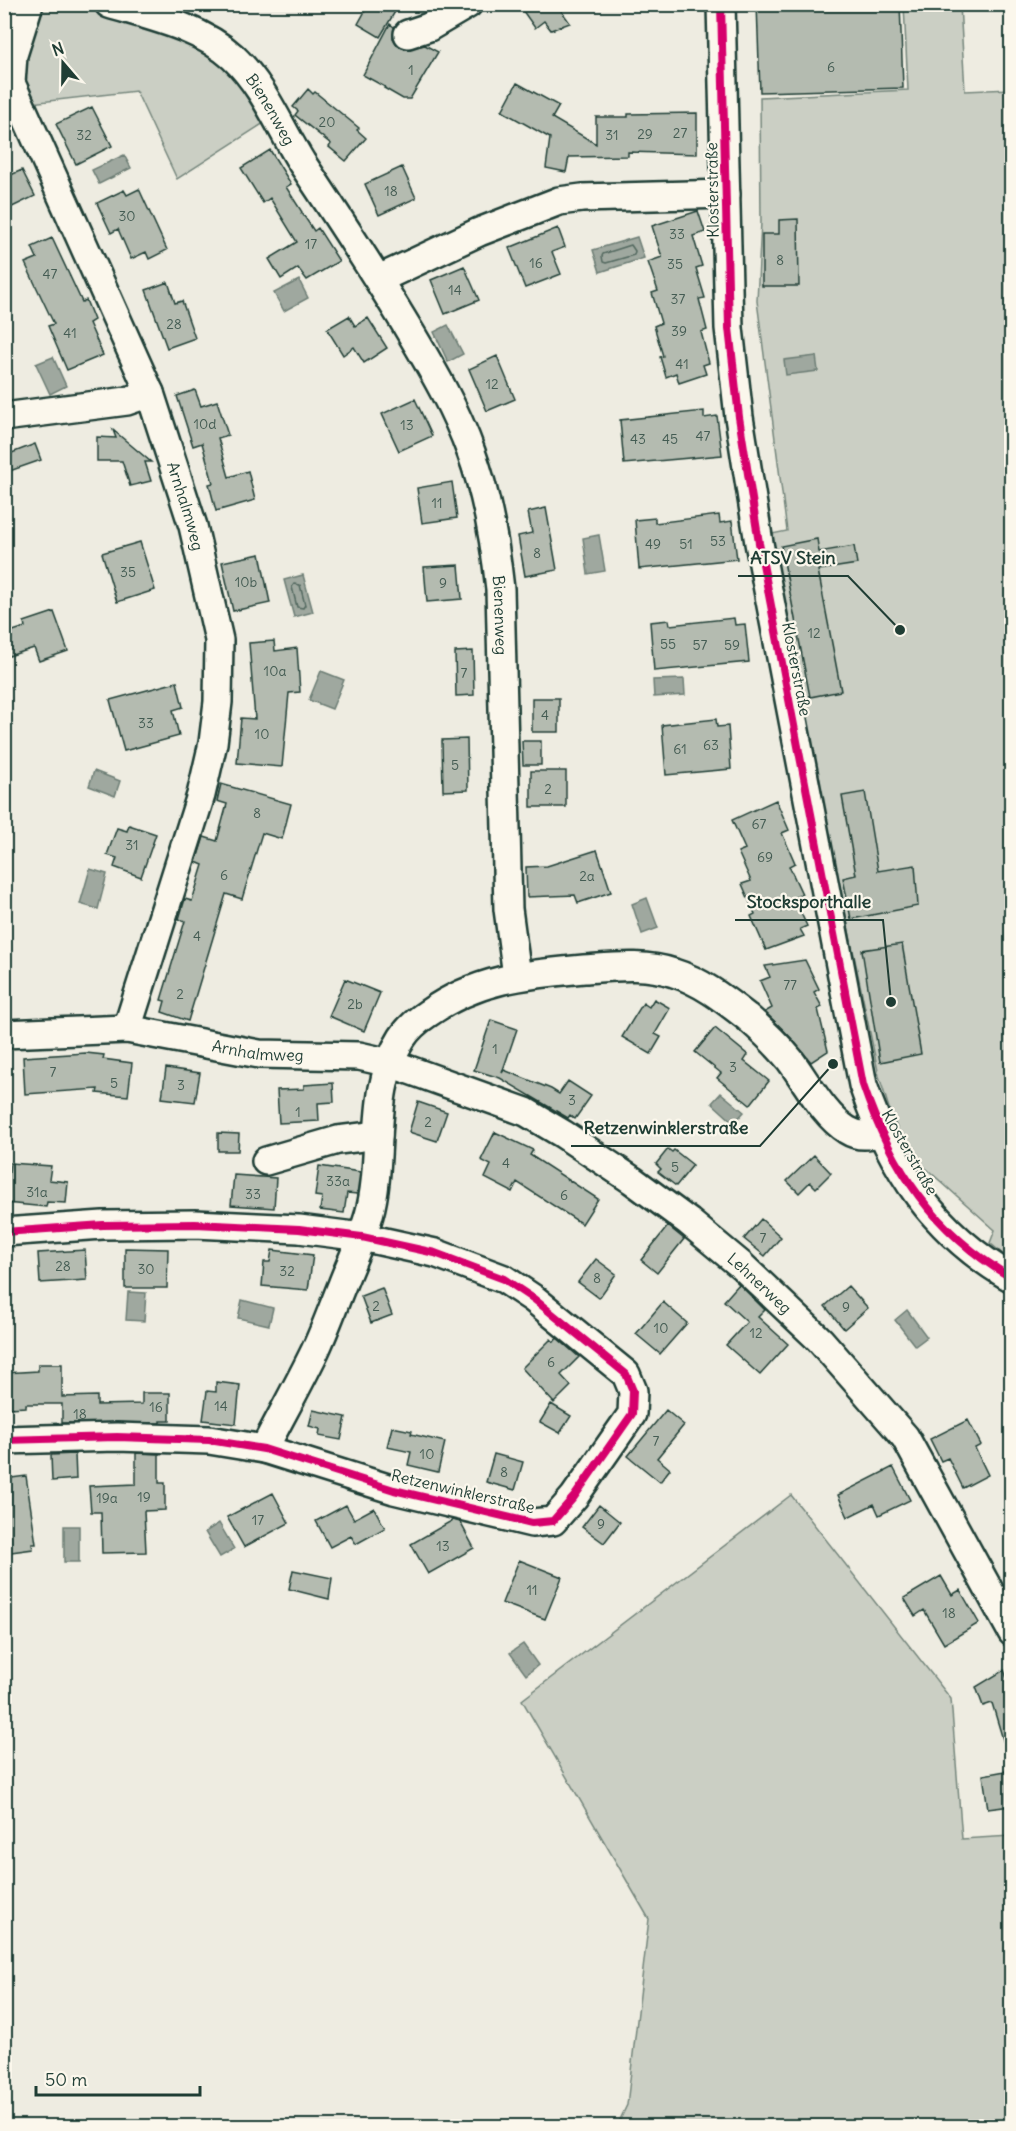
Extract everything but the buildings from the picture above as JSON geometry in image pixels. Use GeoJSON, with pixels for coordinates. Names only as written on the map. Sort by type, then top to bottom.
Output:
{"type":"FeatureCollection","features":[{"type":"Feature","properties":{"kind":"street","name":"Arnhalmweg"},"geometry":{"type":"LineString","coordinates":[[29,4],[13,55],[10,83],[150,393],[193,526],[219,640],[218,702],[213,743],[201,795],[127,1029]]}},
{"type":"Feature","properties":{"kind":"street","name":"Bienenweg"},"geometry":{"type":"LineString","coordinates":[[109,4],[192,31],[213,42],[246,71],[296,153],[379,279],[436,376],[460,424],[472,453],[484,496],[496,554],[500,589],[507,909],[517,976]]}},
{"type":"Feature","properties":{"kind":"street"},"geometry":{"type":"LineString","coordinates":[[408,34],[429,27],[468,4]]}},
{"type":"Feature","properties":{"kind":"street","name":"Klosterstraße"},"geometry":{"type":"LineString","coordinates":[[721,4],[729,328],[744,456],[862,1085],[880,1132],[915,1193],[968,1249],[1011,1278]]}},
{"type":"Feature","properties":{"kind":"street","name":"Klosterstraße"},"geometry":{"type":"LineString","coordinates":[[379,279],[479,232],[559,201],[582,198],[726,195]]}},
{"type":"Feature","properties":{"kind":"street"},"geometry":{"type":"LineString","coordinates":[[4,417],[127,401],[150,393]]}},
{"type":"Feature","properties":{"kind":"street"},"geometry":{"type":"LineString","coordinates":[[264,1449],[316,1348],[362,1237],[373,1192],[381,1093],[390,1063],[402,1037],[418,1021],[441,1004],[482,985],[517,976],[621,966],[649,967],[674,973],[700,984],[724,999],[767,1035],[825,1108],[848,1131],[869,1136],[880,1132]]}},
{"type":"Feature","properties":{"kind":"street","name":"Arnhalmweg"},"geometry":{"type":"LineString","coordinates":[[4,1034],[127,1029],[259,1054],[359,1056],[390,1063]]}},
{"type":"Feature","properties":{"kind":"street","name":"Lehnerweg"},"geometry":{"type":"LineString","coordinates":[[390,1063],[526,1112],[633,1180],[742,1266],[820,1340],[905,1437],[1011,1632]]}},
{"type":"Feature","properties":{"kind":"street"},"geometry":{"type":"LineString","coordinates":[[266,1161],[338,1140],[378,1135]]}},
{"type":"Feature","properties":{"kind":"street","name":"Retzenwinklerstraße"},"geometry":{"type":"LineString","coordinates":[[4,1232],[103,1225],[195,1224],[299,1229],[362,1237],[435,1253],[504,1279],[534,1299],[626,1374],[633,1391],[632,1414],[574,1497],[553,1521],[532,1523],[394,1490],[264,1449],[209,1440],[117,1437],[4,1440]]}},
{"type":"Feature","properties":{"kind":"shaded area"},"geometry":{"type":"Polygon","coordinates":[[[904,4],[960,5],[965,91],[1011,89],[1011,1261],[990,1243],[995,1230],[910,1154],[892,1118],[879,1076],[767,535],[787,531],[757,301],[761,222],[760,97],[908,90],[904,4]]]}},
{"type":"Feature","properties":{"kind":"shaded area"},"geometry":{"type":"Polygon","coordinates":[[[48,5],[85,5],[178,31],[199,41],[235,76],[264,123],[177,179],[136,91],[31,103],[21,82],[22,58],[29,33],[41,12],[48,5]]]}},
{"type":"Feature","properties":{"kind":"shaded area"},"geometry":{"type":"Polygon","coordinates":[[[791,1495],[951,1699],[962,1839],[1011,1836],[1011,2126],[617,2126],[627,2105],[649,1919],[522,1700],[791,1495]]]}},
{"type":"Feature","properties":{"kind":"water"},"geometry":{"type":"Polygon","coordinates":[[[124,155],[131,168],[99,184],[92,170],[124,155]]]}},
{"type":"Feature","properties":{"kind":"water"},"geometry":{"type":"Polygon","coordinates":[[[637,237],[644,258],[600,272],[593,250],[637,237]]]}},
{"type":"Feature","properties":{"kind":"water"},"geometry":{"type":"Polygon","coordinates":[[[299,280],[308,298],[284,311],[274,293],[299,280]]]}},
{"type":"Feature","properties":{"kind":"water"},"geometry":{"type":"Polygon","coordinates":[[[448,325],[463,354],[448,362],[434,332],[448,325]]]}},
{"type":"Feature","properties":{"kind":"water"},"geometry":{"type":"Polygon","coordinates":[[[816,356],[818,371],[786,375],[784,360],[816,356]]]}},
{"type":"Feature","properties":{"kind":"water"},"geometry":{"type":"Polygon","coordinates":[[[53,357],[66,386],[50,394],[36,364],[53,357]]]}},
{"type":"Feature","properties":{"kind":"water"},"geometry":{"type":"Polygon","coordinates":[[[599,535],[605,571],[588,574],[583,538],[599,535]]]}},
{"type":"Feature","properties":{"kind":"water"},"geometry":{"type":"Polygon","coordinates":[[[303,575],[313,612],[294,617],[284,580],[303,575]]]}},
{"type":"Feature","properties":{"kind":"water"},"geometry":{"type":"Polygon","coordinates":[[[321,671],[344,680],[332,709],[309,700],[321,671]]]}},
{"type":"Feature","properties":{"kind":"water"},"geometry":{"type":"Polygon","coordinates":[[[684,679],[685,695],[654,697],[653,680],[684,679]]]}},
{"type":"Feature","properties":{"kind":"water"},"geometry":{"type":"Polygon","coordinates":[[[94,771],[120,781],[115,796],[89,786],[94,771]]]}},
{"type":"Feature","properties":{"kind":"water"},"geometry":{"type":"Polygon","coordinates":[[[90,869],[107,874],[98,909],[80,904],[90,869]]]}},
{"type":"Feature","properties":{"kind":"water"},"geometry":{"type":"Polygon","coordinates":[[[647,898],[658,928],[642,934],[632,904],[647,898]]]}},
{"type":"Feature","properties":{"kind":"water"},"geometry":{"type":"Polygon","coordinates":[[[721,1093],[744,1112],[734,1123],[712,1103],[721,1093]]]}},
{"type":"Feature","properties":{"kind":"water"},"geometry":{"type":"Polygon","coordinates":[[[128,1292],[146,1293],[144,1321],[126,1320],[128,1292]]]}},
{"type":"Feature","properties":{"kind":"water"},"geometry":{"type":"Polygon","coordinates":[[[242,1300],[273,1308],[269,1325],[238,1318],[242,1300]]]}},
{"type":"Feature","properties":{"kind":"water"},"geometry":{"type":"Polygon","coordinates":[[[907,1310],[927,1337],[915,1346],[895,1320],[907,1310]]]}},
{"type":"Feature","properties":{"kind":"water"},"geometry":{"type":"Polygon","coordinates":[[[219,1523],[234,1549],[220,1557],[205,1532],[219,1523]]]}},
{"type":"Feature","properties":{"kind":"water"},"geometry":{"type":"Polygon","coordinates":[[[64,1526],[79,1526],[79,1562],[64,1562],[64,1526]]]}},
{"type":"Feature","properties":{"kind":"water"},"geometry":{"type":"Polygon","coordinates":[[[523,1644],[538,1665],[526,1675],[510,1653],[523,1644]]]}},
{"type":"Feature","properties":{"kind":"cycle path"},"geometry":{"type":"LineString","coordinates":[[721,4],[729,328],[739,417],[759,543],[863,1085],[887,1144],[919,1196],[960,1241],[1012,1278]]}},
{"type":"Feature","properties":{"kind":"cycle path"},"geometry":{"type":"LineString","coordinates":[[4,1232],[103,1225],[195,1224],[299,1229],[362,1237],[435,1253],[504,1279],[534,1299],[626,1374],[633,1391],[632,1414],[574,1497],[553,1521],[532,1523],[394,1490],[264,1449],[209,1440],[117,1437],[4,1440]]}},
{"type":"Feature","properties":{"kind":"place","name":"ATSV Stein"},"geometry":{"type":"Point","coordinates":[900,630]}},
{"type":"Feature","properties":{"kind":"place","name":"Stocksporthalle"},"geometry":{"type":"Point","coordinates":[891,1002]}},
{"type":"Feature","properties":{"kind":"place","name":"Retzenwinklerstraße"},"geometry":{"type":"Point","coordinates":[833,1064]}}]}
